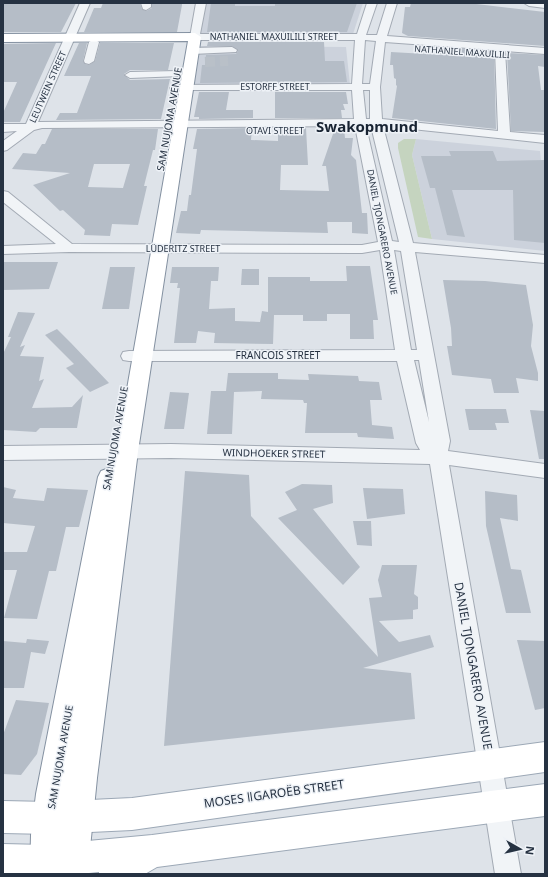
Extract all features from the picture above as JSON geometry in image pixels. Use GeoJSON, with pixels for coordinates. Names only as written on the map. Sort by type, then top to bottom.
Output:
{"type":"FeatureCollection","features":[{"type":"Feature","properties":{"kind":"main road","name":"NATHANIEL MAXUILILI STREET"},"geometry":{"type":"LineString","coordinates":[[3,38],[94,42],[188,55]]}},
{"type":"Feature","properties":{"kind":"main road","name":"NATHANIEL MAXUILILI STREET"},"geometry":{"type":"LineString","coordinates":[[3,43],[68,40],[188,55]]}},
{"type":"Feature","properties":{"kind":"main road","name":"SAM NUJOMA AVENUE"},"geometry":{"type":"LineString","coordinates":[[58,867],[63,818],[120,451],[153,249],[188,55]]}},
{"type":"Feature","properties":{"kind":"main road","name":"MOSES ǁGAROËB STREET"},"geometry":{"type":"LineString","coordinates":[[3,817],[63,818],[132,814],[545,757]]}},
{"type":"Feature","properties":{"kind":"main road"},"geometry":{"type":"LineString","coordinates":[[3,860],[58,867],[152,851],[545,800]]}},
{"type":"Feature","properties":{"kind":"main road"},"geometry":{"type":"LineString","coordinates":[[115,874],[152,851]]}},
{"type":"Feature","properties":{"kind":"street","name":"LEUTWEIN STREET"},"geometry":{"type":"LineString","coordinates":[[3,146],[30,127],[84,3]]}},
{"type":"Feature","properties":{"kind":"street","name":"SAM NUJOMA AVENUE"},"geometry":{"type":"LineString","coordinates":[[188,55],[201,3]]}},
{"type":"Feature","properties":{"kind":"street","name":"DANIEL TJONGARERO AVENUE"},"geometry":{"type":"LineString","coordinates":[[372,3],[359,41],[357,87],[361,127],[387,250],[404,355],[425,443],[438,457]]}},
{"type":"Feature","properties":{"kind":"street","name":"DANIEL TJONGARERO AVENUE"},"geometry":{"type":"LineString","coordinates":[[392,3],[380,43],[375,87],[376,126],[395,194],[426,356],[441,441],[438,457],[508,874]]}},
{"type":"Feature","properties":{"kind":"street"},"geometry":{"type":"LineString","coordinates":[[529,3],[545,5]]}},
{"type":"Feature","properties":{"kind":"street","name":"NATHANIEL MAXUILILI STREET"},"geometry":{"type":"LineString","coordinates":[[188,55],[359,41]]}},
{"type":"Feature","properties":{"kind":"street","name":"NATHANIEL MAXUILILI STREET"},"geometry":{"type":"LineString","coordinates":[[188,55],[359,41],[380,43]]}},
{"type":"Feature","properties":{"kind":"street"},"geometry":{"type":"LineString","coordinates":[[90,61],[94,42]]}},
{"type":"Feature","properties":{"kind":"street","name":"NATHANIEL MAXUILILI"},"geometry":{"type":"LineString","coordinates":[[380,43],[500,51],[545,58]]}},
{"type":"Feature","properties":{"kind":"street"},"geometry":{"type":"LineString","coordinates":[[504,136],[500,51],[545,51]]}},
{"type":"Feature","properties":{"kind":"street"},"geometry":{"type":"LineString","coordinates":[[130,75],[188,55]]}},
{"type":"Feature","properties":{"kind":"street","name":"ESTORFF STREET"},"geometry":{"type":"LineString","coordinates":[[188,55],[357,87],[375,87]]}},
{"type":"Feature","properties":{"kind":"street","name":"OTAVI STREET"},"geometry":{"type":"LineString","coordinates":[[3,128],[30,127],[38,130],[376,126],[545,140]]}},
{"type":"Feature","properties":{"kind":"street","name":"OTAVI STREET"},"geometry":{"type":"LineString","coordinates":[[376,126],[545,146]]}},
{"type":"Feature","properties":{"kind":"street"},"geometry":{"type":"LineString","coordinates":[[3,196],[69,248]]}},
{"type":"Feature","properties":{"kind":"street","name":"LÜDERITZ STREET"},"geometry":{"type":"LineString","coordinates":[[3,250],[69,248],[362,249],[407,251],[545,263]]}},
{"type":"Feature","properties":{"kind":"street","name":"FRANCOIS STREET"},"geometry":{"type":"LineString","coordinates":[[136,356],[426,356]]}},
{"type":"Feature","properties":{"kind":"street","name":"WINDHOEKER STREET"},"geometry":{"type":"LineString","coordinates":[[3,453],[120,451],[438,457],[545,471]]}},
{"type":"Feature","properties":{"kind":"shaded area"},"geometry":{"type":"Polygon","coordinates":[[[205,3],[363,3],[353,34],[349,35],[200,35],[205,3]]]}},
{"type":"Feature","properties":{"kind":"shaded area"},"geometry":{"type":"Polygon","coordinates":[[[201,46],[346,47],[350,85],[194,85],[201,46]]]}},
{"type":"Feature","properties":{"kind":"shaded area"},"geometry":{"type":"Polygon","coordinates":[[[416,139],[540,151],[545,212],[545,251],[432,239],[412,155],[416,139]]]}},
{"type":"Feature","properties":{"kind":"green space"},"geometry":{"type":"Polygon","coordinates":[[[404,139],[416,139],[412,155],[432,239],[418,237],[398,148],[398,143],[404,139]]]}},
{"type":"Feature","properties":{"kind":"building"},"geometry":{"type":"Polygon","coordinates":[[[3,3],[76,3],[61,32],[3,32],[3,3]]]}},
{"type":"Feature","properties":{"kind":"building"},"geometry":{"type":"Polygon","coordinates":[[[103,3],[140,3],[142,9],[146,11],[152,8],[152,3],[182,3],[177,32],[84,32],[94,8],[101,8],[103,3]]]}},
{"type":"Feature","properties":{"kind":"building"},"geometry":{"type":"Polygon","coordinates":[[[211,3],[235,3],[235,6],[275,6],[275,3],[357,3],[347,32],[207,32],[211,3]]]}},
{"type":"Feature","properties":{"kind":"building"},"geometry":{"type":"Polygon","coordinates":[[[411,3],[468,3],[545,12],[545,46],[408,36],[402,33],[405,7],[410,7],[411,3]]]}},
{"type":"Feature","properties":{"kind":"building"},"geometry":{"type":"Polygon","coordinates":[[[208,42],[324,42],[325,61],[344,61],[347,82],[200,83],[202,65],[205,65],[206,55],[236,54],[238,51],[232,46],[207,46],[208,42]]]}},
{"type":"Feature","properties":{"kind":"building"},"geometry":{"type":"Polygon","coordinates":[[[56,43],[20,122],[3,122],[3,113],[17,82],[3,82],[3,44],[56,43]]]}},
{"type":"Feature","properties":{"kind":"building"},"geometry":{"type":"Polygon","coordinates":[[[79,43],[87,43],[83,61],[85,64],[89,65],[95,61],[100,43],[174,43],[168,70],[130,70],[124,74],[130,80],[170,79],[161,119],[56,120],[60,113],[77,113],[91,76],[64,76],[79,43]]]}},
{"type":"Feature","properties":{"kind":"building"},"geometry":{"type":"Polygon","coordinates":[[[428,47],[494,51],[496,129],[392,118],[397,86],[396,79],[394,78],[393,65],[390,65],[391,52],[443,55],[428,47]]]}},
{"type":"Feature","properties":{"kind":"building"},"geometry":{"type":"Polygon","coordinates":[[[507,53],[545,55],[545,67],[538,66],[541,90],[545,90],[545,132],[511,131],[507,53]]]}},
{"type":"Feature","properties":{"kind":"building"},"geometry":{"type":"Polygon","coordinates":[[[199,92],[229,92],[226,110],[253,110],[253,118],[199,119],[199,117],[194,117],[199,92]]]}},
{"type":"Feature","properties":{"kind":"building"},"geometry":{"type":"Polygon","coordinates":[[[275,92],[346,92],[348,104],[343,104],[345,110],[341,110],[342,118],[275,118],[275,92]]]}},
{"type":"Feature","properties":{"kind":"building"},"geometry":{"type":"Polygon","coordinates":[[[252,128],[251,140],[278,141],[278,128],[306,128],[308,165],[281,165],[280,190],[329,191],[326,166],[322,166],[335,128],[344,128],[345,138],[353,138],[351,155],[356,160],[362,213],[367,213],[368,234],[352,233],[352,222],[327,222],[328,233],[201,230],[200,234],[176,233],[181,211],[187,211],[189,195],[191,195],[197,149],[193,149],[197,129],[252,128]]]}},
{"type":"Feature","properties":{"kind":"building"},"geometry":{"type":"Polygon","coordinates":[[[52,129],[158,129],[155,150],[153,150],[144,186],[147,186],[138,225],[112,224],[110,236],[84,235],[85,230],[63,210],[60,211],[33,185],[70,173],[12,169],[23,153],[36,154],[42,144],[45,144],[52,129]],[[94,164],[88,187],[123,188],[130,164],[94,164]]]}},
{"type":"Feature","properties":{"kind":"building"},"geometry":{"type":"Polygon","coordinates":[[[449,151],[493,151],[497,161],[545,160],[545,243],[514,240],[513,190],[452,190],[465,237],[447,235],[435,188],[430,188],[421,156],[451,156],[449,151]]]}},
{"type":"Feature","properties":{"kind":"building"},"geometry":{"type":"Polygon","coordinates":[[[3,262],[58,262],[49,289],[3,290],[3,262]]]}},
{"type":"Feature","properties":{"kind":"building"},"geometry":{"type":"Polygon","coordinates":[[[346,266],[370,266],[378,320],[373,320],[374,339],[350,339],[350,314],[327,314],[327,321],[303,321],[303,315],[274,315],[273,344],[214,343],[215,333],[198,331],[196,343],[174,343],[180,288],[177,288],[178,283],[170,283],[172,267],[219,267],[218,281],[211,281],[209,309],[235,308],[235,321],[260,322],[262,311],[268,312],[268,277],[310,277],[310,281],[347,281],[346,266]]]}},
{"type":"Feature","properties":{"kind":"building"},"geometry":{"type":"Polygon","coordinates":[[[110,267],[135,267],[129,309],[102,309],[110,267]]]}},
{"type":"Feature","properties":{"kind":"building"},"geometry":{"type":"Polygon","coordinates":[[[242,269],[259,269],[259,285],[241,285],[242,269]]]}},
{"type":"Feature","properties":{"kind":"building"},"geometry":{"type":"Polygon","coordinates":[[[443,280],[485,281],[526,285],[533,325],[531,346],[538,373],[538,381],[516,378],[519,393],[494,393],[491,379],[452,375],[447,346],[452,346],[451,328],[443,280]]]}},
{"type":"Feature","properties":{"kind":"building"},"geometry":{"type":"Polygon","coordinates":[[[18,312],[35,313],[20,347],[25,345],[20,356],[44,357],[39,381],[44,379],[32,408],[72,407],[83,395],[77,428],[40,428],[36,432],[3,430],[3,354],[11,337],[8,337],[18,312]]]}},
{"type":"Feature","properties":{"kind":"building"},"geometry":{"type":"Polygon","coordinates":[[[57,329],[109,383],[90,392],[66,368],[74,364],[45,335],[57,329]]]}},
{"type":"Feature","properties":{"kind":"building"},"geometry":{"type":"Polygon","coordinates":[[[228,373],[278,373],[278,379],[309,380],[308,374],[358,376],[359,381],[379,382],[382,400],[370,400],[372,425],[392,427],[394,439],[358,437],[357,433],[305,433],[307,403],[304,403],[303,400],[261,399],[262,391],[234,392],[232,434],[207,434],[211,391],[226,391],[228,373]]]}},
{"type":"Feature","properties":{"kind":"building"},"geometry":{"type":"Polygon","coordinates":[[[170,392],[189,393],[184,429],[164,429],[170,392]]]}},
{"type":"Feature","properties":{"kind":"building"},"geometry":{"type":"Polygon","coordinates":[[[465,409],[506,409],[509,423],[495,423],[497,430],[469,430],[465,409]]]}},
{"type":"Feature","properties":{"kind":"building"},"geometry":{"type":"Polygon","coordinates":[[[530,410],[545,411],[545,459],[539,459],[530,410]]]}},
{"type":"Feature","properties":{"kind":"building"},"geometry":{"type":"Polygon","coordinates":[[[185,471],[249,475],[251,516],[378,657],[369,598],[382,597],[378,580],[382,565],[417,565],[414,594],[418,597],[418,609],[413,610],[413,619],[379,621],[399,642],[430,635],[434,647],[363,668],[411,673],[415,719],[164,746],[185,471]]]}},
{"type":"Feature","properties":{"kind":"building"},"geometry":{"type":"Polygon","coordinates":[[[302,484],[332,485],[333,503],[313,509],[360,567],[343,585],[278,518],[297,510],[285,492],[302,484]]]}},
{"type":"Feature","properties":{"kind":"building"},"geometry":{"type":"Polygon","coordinates":[[[3,487],[16,490],[13,498],[44,501],[47,488],[88,490],[79,527],[66,527],[56,571],[49,571],[37,619],[4,618],[17,570],[3,570],[3,552],[27,552],[35,526],[3,523],[3,487]]]}},
{"type":"Feature","properties":{"kind":"building"},"geometry":{"type":"Polygon","coordinates":[[[363,488],[403,489],[405,514],[367,519],[363,488]]]}},
{"type":"Feature","properties":{"kind":"building"},"geometry":{"type":"Polygon","coordinates":[[[485,491],[517,495],[518,521],[500,518],[511,569],[521,570],[531,613],[506,613],[486,526],[485,491]]]}},
{"type":"Feature","properties":{"kind":"building"},"geometry":{"type":"Polygon","coordinates":[[[353,521],[371,521],[372,546],[357,545],[353,521]]]}},
{"type":"Feature","properties":{"kind":"building"},"geometry":{"type":"Polygon","coordinates":[[[27,639],[49,641],[45,654],[31,652],[24,688],[3,688],[3,641],[26,643],[27,639]]]}},
{"type":"Feature","properties":{"kind":"building"},"geometry":{"type":"Polygon","coordinates":[[[517,640],[545,641],[545,708],[535,710],[517,640]]]}},
{"type":"Feature","properties":{"kind":"building"},"geometry":{"type":"Polygon","coordinates":[[[16,700],[49,703],[37,754],[21,775],[3,774],[3,735],[16,700]]]}},
{"type":"Feature","properties":{"kind":"tunnel"},"geometry":{"type":"LineString","coordinates":[[205,62],[228,61]]}},
{"type":"Feature","properties":{"kind":"district","name":"Swakopmund"},"geometry":{"type":"Point","coordinates":[367,127]}}]}
